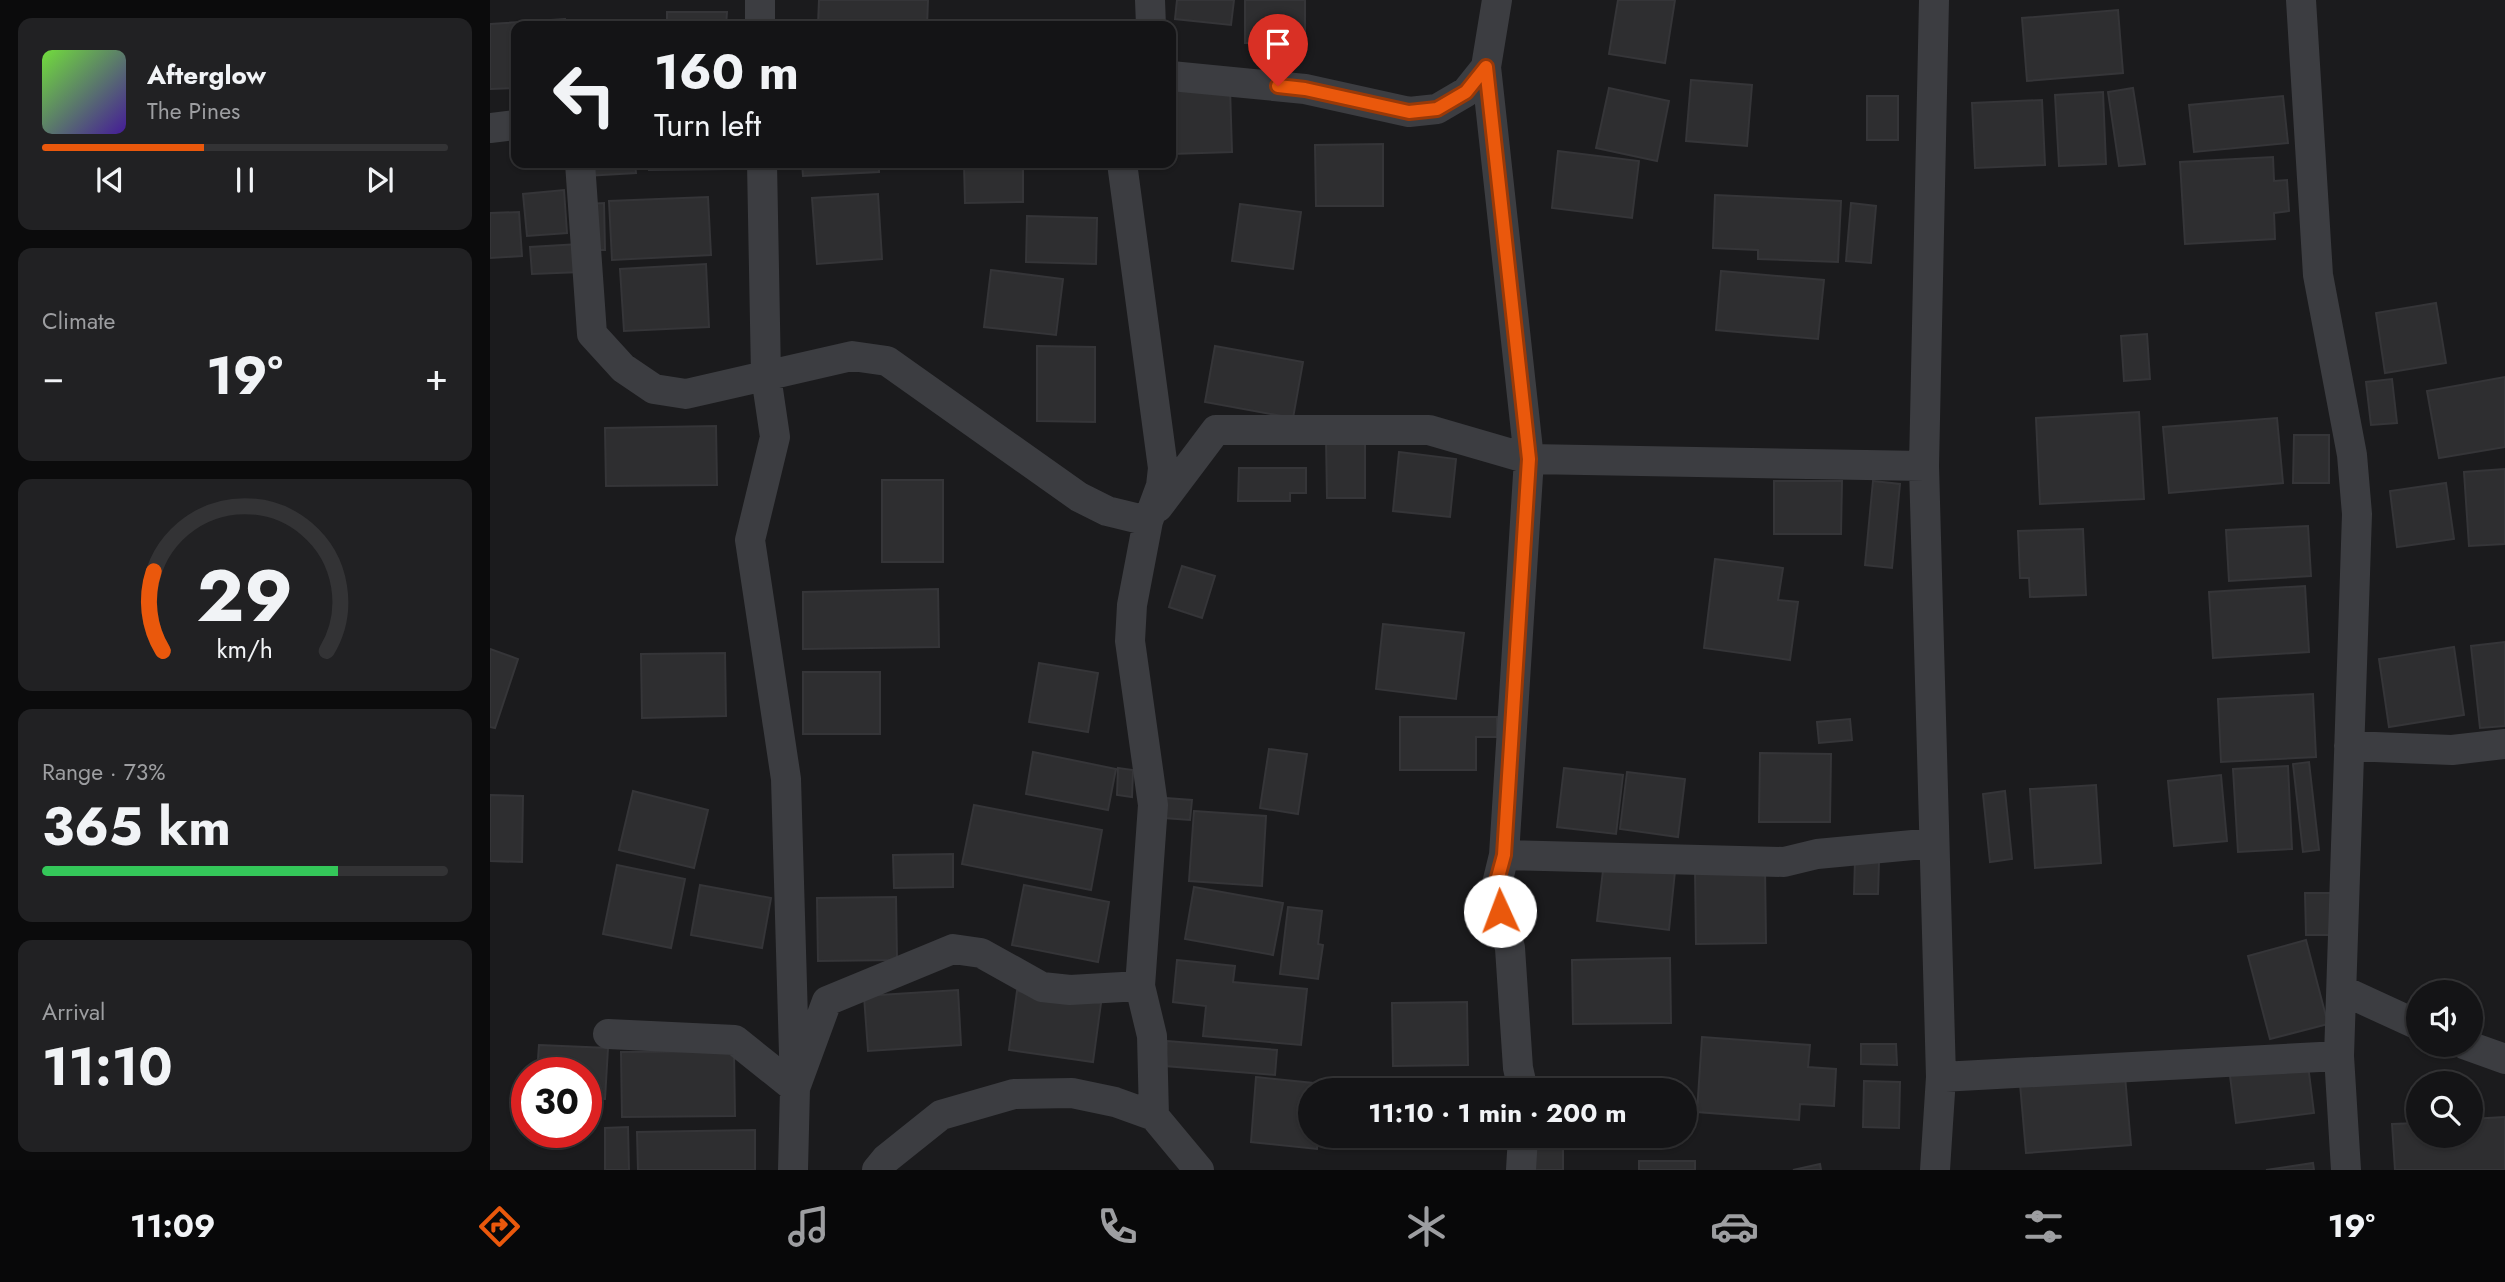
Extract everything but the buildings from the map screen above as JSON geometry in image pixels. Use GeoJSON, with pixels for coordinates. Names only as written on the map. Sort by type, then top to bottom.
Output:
{"type":"FeatureCollection","features":[{"type":"Feature","properties":{"kind":"street"},"geometry":{"type":"LineString","coordinates":[[760,0],[760,21]]}},
{"type":"Feature","properties":{"kind":"street"},"geometry":{"type":"LineString","coordinates":[[1150,0],[1151,21]]}},
{"type":"Feature","properties":{"kind":"street"},"geometry":{"type":"LineString","coordinates":[[1497,0],[1486,67],[1529,459],[1504,855],[1494,892],[1510,948],[1520,1078]]}},
{"type":"Feature","properties":{"kind":"street"},"geometry":{"type":"LineString","coordinates":[[1934,0],[1924,466],[1941,1077],[1935,1170]]}},
{"type":"Feature","properties":{"kind":"street"},"geometry":{"type":"LineString","coordinates":[[2301,0],[2318,275],[2352,455],[2357,514],[2339,1056],[2346,1170]]}},
{"type":"Feature","properties":{"kind":"street"},"geometry":{"type":"LineString","coordinates":[[1176,76],[1305,89],[1409,112],[1437,109],[1466,92],[1486,67]]}},
{"type":"Feature","properties":{"kind":"street"},"geometry":{"type":"LineString","coordinates":[[490,128],[511,126]]}},
{"type":"Feature","properties":{"kind":"street"},"geometry":{"type":"LineString","coordinates":[[580,168],[592,334],[623,368],[654,389],[686,394],[852,356],[887,361],[1079,497],[1107,511],[1148,521]]}},
{"type":"Feature","properties":{"kind":"street"},"geometry":{"type":"LineString","coordinates":[[762,168],[766,376],[775,437],[750,540],[786,779],[795,1088],[793,1170]]}},
{"type":"Feature","properties":{"kind":"street"},"geometry":{"type":"LineString","coordinates":[[1123,168],[1163,467],[1161,486],[1148,521],[1132,605],[1130,641],[1153,805],[1140,986],[1152,1036],[1154,1116]]}},
{"type":"Feature","properties":{"kind":"street"},"geometry":{"type":"LineString","coordinates":[[1148,521],[1216,429],[1429,430],[1529,459],[1924,466]]}},
{"type":"Feature","properties":{"kind":"street"},"geometry":{"type":"LineString","coordinates":[[2349,746],[2452,750],[2505,744]]}},
{"type":"Feature","properties":{"kind":"street"},"geometry":{"type":"LineString","coordinates":[[1504,855],[1784,862],[1817,854],[1934,843]]}},
{"type":"Feature","properties":{"kind":"street"},"geometry":{"type":"LineString","coordinates":[[795,1088],[827,1001],[953,949],[981,953],[1042,987],[1070,990],[1140,986]]}},
{"type":"Feature","properties":{"kind":"street"},"geometry":{"type":"LineString","coordinates":[[2342,990],[2406,1019]]}},
{"type":"Feature","properties":{"kind":"street"},"geometry":{"type":"LineString","coordinates":[[608,1034],[735,1040],[795,1088]]}},
{"type":"Feature","properties":{"kind":"street"},"geometry":{"type":"LineString","coordinates":[[2483,1051],[2505,1059]]}},
{"type":"Feature","properties":{"kind":"street"},"geometry":{"type":"LineString","coordinates":[[1941,1077],[2339,1056]]}},
{"type":"Feature","properties":{"kind":"street"},"geometry":{"type":"LineString","coordinates":[[877,1170],[886,1158],[941,1115],[1014,1094],[1072,1094],[1115,1102],[1154,1116],[1199,1170]]}},
{"type":"Feature","properties":{"kind":"street"},"geometry":{"type":"LineString","coordinates":[[1521,1170],[1522,1148]]}},
{"type":"Feature","properties":{"kind":"route"},"geometry":{"type":"LineString","coordinates":[[1278,86],[1305,89],[1409,112],[1437,109],[1466,92],[1486,67],[1529,459],[1504,855],[1494,892],[1500,911]]}}]}
